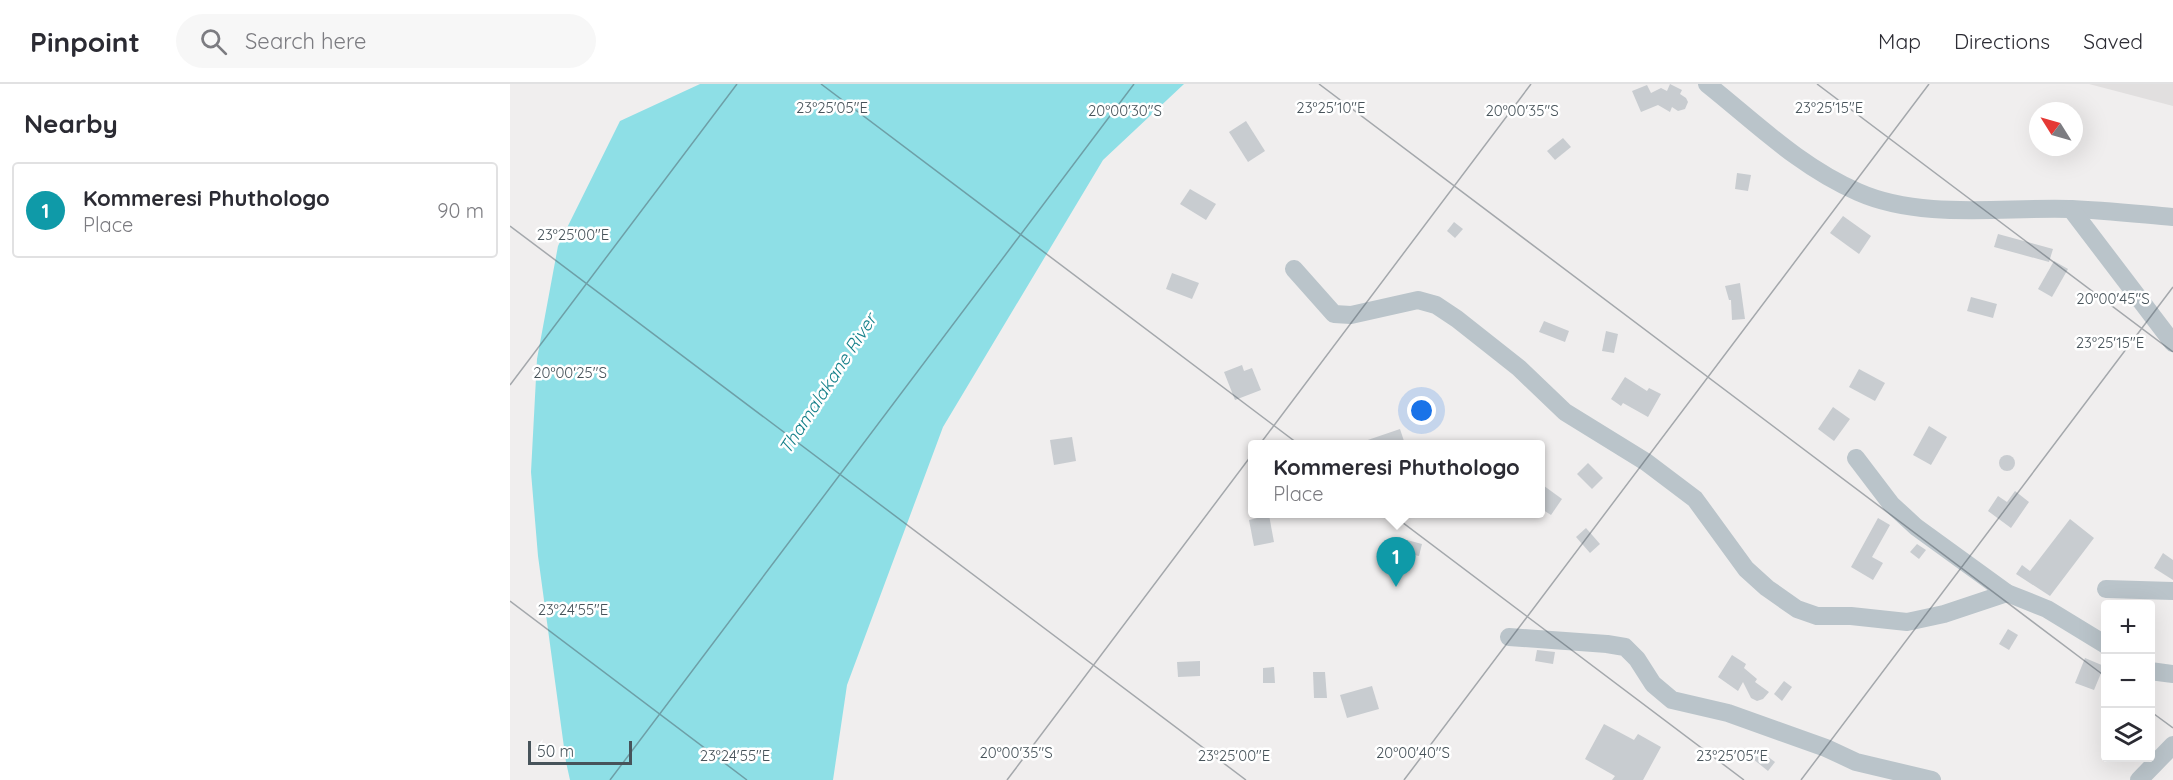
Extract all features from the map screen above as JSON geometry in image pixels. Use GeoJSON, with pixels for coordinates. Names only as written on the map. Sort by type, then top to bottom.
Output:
{"type":"FeatureCollection","features":[{"type":"Feature","properties":{"kind":"street"},"geometry":{"type":"LineString","coordinates":[[1707,84],[1798,159],[1857,192],[1886,203],[1918,209],[2071,209],[2173,217]]}},
{"type":"Feature","properties":{"kind":"street"},"geometry":{"type":"LineString","coordinates":[[2071,209],[2173,343]]}},
{"type":"Feature","properties":{"kind":"street"},"geometry":{"type":"LineString","coordinates":[[1294,269],[1334,314],[1351,315],[1418,300],[1436,305],[1450,314],[1519,368],[1565,412],[1646,462],[1695,499],[1746,569],[1767,588],[1797,609],[1817,616],[1851,616],[1907,622],[1944,614],[2007,593]]}},
{"type":"Feature","properties":{"kind":"street"},"geometry":{"type":"LineString","coordinates":[[1856,458],[1892,504],[1916,528],[2007,593],[2047,609],[2101,642]]}},
{"type":"Feature","properties":{"kind":"street"},"geometry":{"type":"LineString","coordinates":[[2106,589],[2173,591]]}},
{"type":"Feature","properties":{"kind":"street"},"geometry":{"type":"LineString","coordinates":[[1509,637],[1624,647],[1637,659],[1653,684],[1672,700],[1728,713],[1826,748],[1856,762],[1932,780]]}},
{"type":"Feature","properties":{"kind":"street"},"geometry":{"type":"LineString","coordinates":[[2155,672],[2173,674]]}},
{"type":"Feature","properties":{"kind":"street"},"geometry":{"type":"LineString","coordinates":[[2139,780],[2173,745]]}},
{"type":"Feature","properties":{"kind":"shaded area"},"geometry":{"type":"Polygon","coordinates":[[[2089,84],[2173,84],[2173,106],[2089,84]]]}},
{"type":"Feature","properties":{"kind":"water","name":"Thamalakane River"},"geometry":{"type":"Polygon","coordinates":[[[700,84],[1184,84],[1103,160],[943,427],[847,685],[833,780],[570,780],[566,762],[538,556],[531,472],[537,359],[558,246],[620,121],[700,84]]]}},
{"type":"Feature","properties":{"kind":"building"},"geometry":{"type":"Polygon","coordinates":[[[1670,84],[1682,90],[1680,94],[1688,102],[1685,109],[1678,111],[1672,107],[1670,112],[1658,105],[1641,112],[1632,91],[1647,85],[1651,93],[1661,88],[1667,91],[1670,84]]]}},
{"type":"Feature","properties":{"kind":"building"},"geometry":{"type":"Polygon","coordinates":[[[1246,121],[1265,151],[1248,162],[1229,132],[1246,121]]]}},
{"type":"Feature","properties":{"kind":"building"},"geometry":{"type":"Polygon","coordinates":[[[1563,138],[1571,147],[1555,160],[1547,151],[1563,138]]]}},
{"type":"Feature","properties":{"kind":"building"},"geometry":{"type":"Polygon","coordinates":[[[1737,173],[1751,175],[1748,191],[1735,189],[1737,173]]]}},
{"type":"Feature","properties":{"kind":"building"},"geometry":{"type":"Polygon","coordinates":[[[1190,189],[1216,204],[1206,220],[1180,204],[1190,189]]]}},
{"type":"Feature","properties":{"kind":"building"},"geometry":{"type":"Polygon","coordinates":[[[1843,216],[1871,236],[1859,254],[1830,233],[1843,216]]]}},
{"type":"Feature","properties":{"kind":"building"},"geometry":{"type":"Polygon","coordinates":[[[1454,222],[1463,229],[1455,238],[1447,231],[1454,222]]]}},
{"type":"Feature","properties":{"kind":"building"},"geometry":{"type":"Polygon","coordinates":[[[1998,234],[2053,249],[2049,262],[1994,247],[1998,234]]]}},
{"type":"Feature","properties":{"kind":"building"},"geometry":{"type":"Polygon","coordinates":[[[2054,261],[2068,269],[2052,297],[2038,289],[2054,261]]]}},
{"type":"Feature","properties":{"kind":"building"},"geometry":{"type":"Polygon","coordinates":[[[1172,273],[1199,283],[1192,299],[1166,289],[1172,273]]]}},
{"type":"Feature","properties":{"kind":"building"},"geometry":{"type":"Polygon","coordinates":[[[1740,283],[1745,319],[1732,320],[1731,300],[1729,300],[1725,286],[1740,283]]]}},
{"type":"Feature","properties":{"kind":"building"},"geometry":{"type":"Polygon","coordinates":[[[1971,297],[1997,304],[1993,318],[1967,311],[1971,297]]]}},
{"type":"Feature","properties":{"kind":"building"},"geometry":{"type":"Polygon","coordinates":[[[1544,321],[1569,331],[1565,342],[1539,332],[1544,321]]]}},
{"type":"Feature","properties":{"kind":"building"},"geometry":{"type":"Polygon","coordinates":[[[1606,331],[1618,334],[1614,353],[1602,351],[1606,331]]]}},
{"type":"Feature","properties":{"kind":"building"},"geometry":{"type":"Polygon","coordinates":[[[1242,365],[1244,371],[1252,368],[1261,390],[1235,400],[1224,372],[1242,365]]]}},
{"type":"Feature","properties":{"kind":"building"},"geometry":{"type":"Polygon","coordinates":[[[1859,369],[1885,383],[1875,401],[1849,387],[1859,369]]]}},
{"type":"Feature","properties":{"kind":"building"},"geometry":{"type":"Polygon","coordinates":[[[1625,377],[1647,391],[1649,388],[1661,394],[1648,417],[1623,403],[1621,406],[1611,399],[1625,377]]]}},
{"type":"Feature","properties":{"kind":"building"},"geometry":{"type":"Polygon","coordinates":[[[1833,407],[1850,419],[1834,441],[1818,429],[1833,407]]]}},
{"type":"Feature","properties":{"kind":"building"},"geometry":{"type":"Polygon","coordinates":[[[1929,426],[1947,437],[1931,465],[1913,455],[1929,426]]]}},
{"type":"Feature","properties":{"kind":"building"},"geometry":{"type":"Polygon","coordinates":[[[1400,429],[1404,440],[1368,440],[1400,429]]]}},
{"type":"Feature","properties":{"kind":"building"},"geometry":{"type":"Polygon","coordinates":[[[1072,437],[1076,461],[1054,465],[1050,440],[1072,437]]]}},
{"type":"Feature","properties":{"kind":"building"},"geometry":{"type":"Polygon","coordinates":[[[2007,455],[2013,457],[2015,463],[2013,469],[2007,471],[2001,469],[1999,463],[2001,457],[2007,455]]]}},
{"type":"Feature","properties":{"kind":"building"},"geometry":{"type":"Polygon","coordinates":[[[1588,463],[1603,478],[1592,489],[1577,474],[1588,463]]]}},
{"type":"Feature","properties":{"kind":"building"},"geometry":{"type":"Polygon","coordinates":[[[1545,487],[1562,499],[1551,515],[1545,511],[1545,487]]]}},
{"type":"Feature","properties":{"kind":"building"},"geometry":{"type":"Polygon","coordinates":[[[2015,491],[2029,502],[2011,528],[1988,511],[1998,496],[2007,502],[2015,491]]]}},
{"type":"Feature","properties":{"kind":"building"},"geometry":{"type":"Polygon","coordinates":[[[1270,518],[1274,542],[1254,546],[1249,520],[1270,518]]]}},
{"type":"Feature","properties":{"kind":"building"},"geometry":{"type":"Polygon","coordinates":[[[1878,518],[1890,525],[1872,557],[1883,563],[1873,580],[1851,567],[1878,518]]]}},
{"type":"Feature","properties":{"kind":"building"},"geometry":{"type":"Polygon","coordinates":[[[2070,519],[2094,538],[2050,596],[2016,574],[2022,565],[2030,571],[2070,519]]]}},
{"type":"Feature","properties":{"kind":"building"},"geometry":{"type":"Polygon","coordinates":[[[1586,528],[1600,544],[1590,553],[1576,537],[1586,528]]]}},
{"type":"Feature","properties":{"kind":"building"},"geometry":{"type":"Polygon","coordinates":[[[1407,540],[1422,544],[1419,556],[1404,553],[1407,540]]]}},
{"type":"Feature","properties":{"kind":"building"},"geometry":{"type":"Polygon","coordinates":[[[1917,544],[1926,550],[1919,559],[1910,552],[1917,544]]]}},
{"type":"Feature","properties":{"kind":"building"},"geometry":{"type":"Polygon","coordinates":[[[2163,553],[2173,560],[2173,580],[2154,568],[2163,553]]]}},
{"type":"Feature","properties":{"kind":"building"},"geometry":{"type":"Polygon","coordinates":[[[2008,629],[2018,635],[2009,650],[1999,644],[2008,629]]]}},
{"type":"Feature","properties":{"kind":"building"},"geometry":{"type":"Polygon","coordinates":[[[1537,650],[1555,652],[1553,664],[1535,661],[1537,650]]]}},
{"type":"Feature","properties":{"kind":"building"},"geometry":{"type":"Polygon","coordinates":[[[1732,655],[1746,664],[1744,668],[1757,679],[1755,682],[1769,692],[1763,699],[1757,701],[1751,698],[1743,682],[1738,691],[1718,677],[1732,655]]]}},
{"type":"Feature","properties":{"kind":"building"},"geometry":{"type":"Polygon","coordinates":[[[2085,658],[2101,665],[2101,673],[2094,690],[2075,683],[2085,658]]]}},
{"type":"Feature","properties":{"kind":"building"},"geometry":{"type":"Polygon","coordinates":[[[1200,661],[1200,676],[1178,677],[1177,662],[1200,661]]]}},
{"type":"Feature","properties":{"kind":"building"},"geometry":{"type":"Polygon","coordinates":[[[1274,667],[1275,683],[1263,683],[1263,668],[1274,667]]]}},
{"type":"Feature","properties":{"kind":"building"},"geometry":{"type":"Polygon","coordinates":[[[1313,672],[1325,672],[1327,698],[1314,698],[1313,672]]]}},
{"type":"Feature","properties":{"kind":"building"},"geometry":{"type":"Polygon","coordinates":[[[1784,681],[1792,687],[1782,701],[1774,694],[1784,681]]]}},
{"type":"Feature","properties":{"kind":"building"},"geometry":{"type":"Polygon","coordinates":[[[1372,686],[1379,709],[1347,718],[1340,695],[1372,686]]]}},
{"type":"Feature","properties":{"kind":"building"},"geometry":{"type":"Polygon","coordinates":[[[1604,724],[1634,740],[1638,734],[1661,747],[1643,780],[1612,780],[1615,776],[1585,759],[1604,724]]]}},
{"type":"Feature","properties":{"kind":"building"},"geometry":{"type":"Polygon","coordinates":[[[1759,750],[1775,762],[1768,771],[1753,759],[1759,750]]]}},
{"type":"Feature","properties":{"kind":"place","name":"Kommeresi Phuthologo"},"geometry":{"type":"Point","coordinates":[1396,587]}}]}
